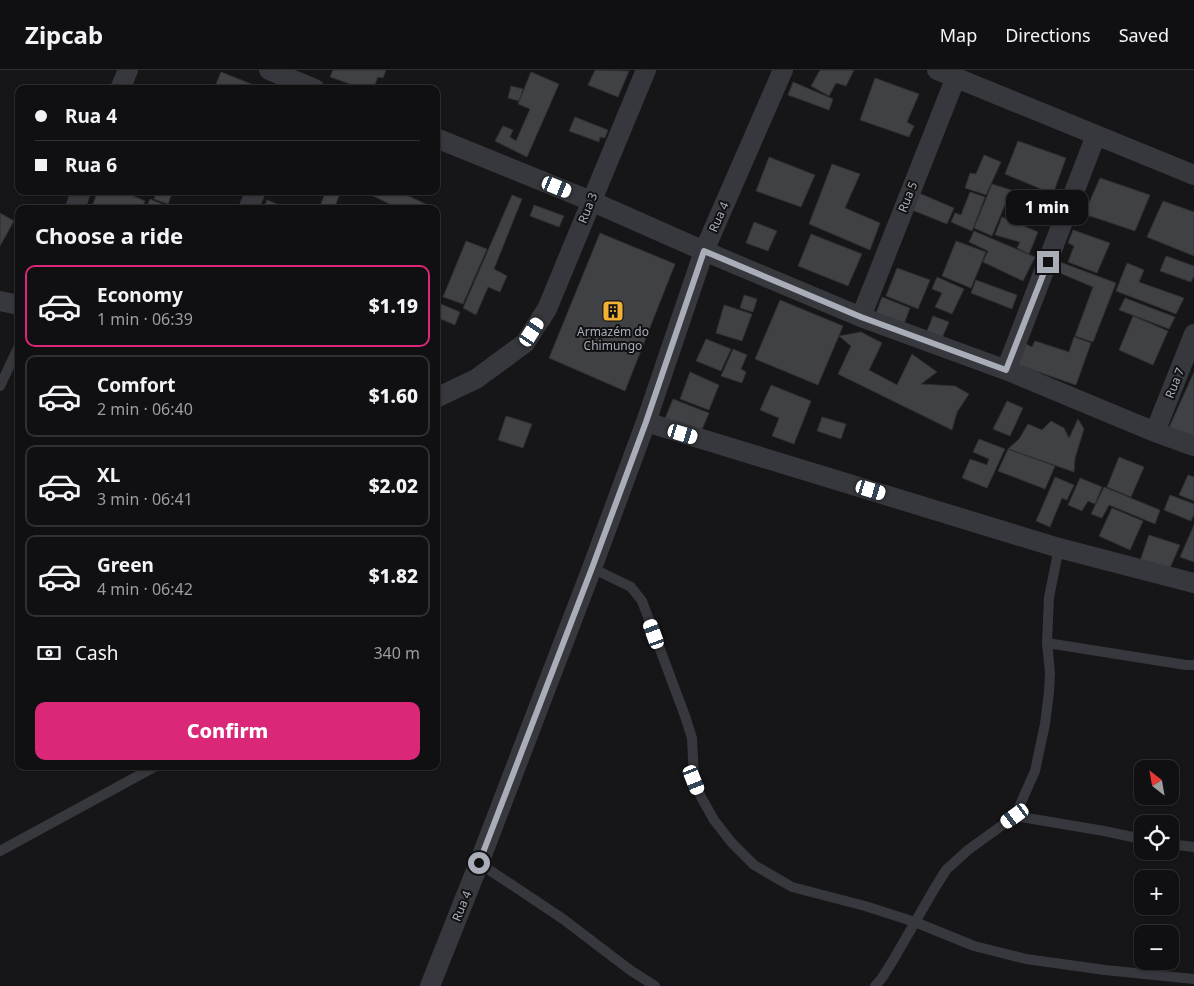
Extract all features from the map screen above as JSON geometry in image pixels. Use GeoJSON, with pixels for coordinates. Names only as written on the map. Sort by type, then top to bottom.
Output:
{"type":"FeatureCollection","features":[{"type":"Feature","properties":{"kind":"street"},"geometry":{"type":"LineString","coordinates":[[122,85],[128,70]]}},
{"type":"Feature","properties":{"kind":"street"},"geometry":{"type":"LineString","coordinates":[[269,70],[305,83]]}},
{"type":"Feature","properties":{"kind":"street","name":"Rua 3"},"geometry":{"type":"LineString","coordinates":[[440,396],[476,379],[525,343],[547,309],[646,70]]}},
{"type":"Feature","properties":{"kind":"street","name":"Rua 4"},"geometry":{"type":"LineString","coordinates":[[430,986],[592,568],[646,422],[704,251],[783,70]]}},
{"type":"Feature","properties":{"kind":"street"},"geometry":{"type":"LineString","coordinates":[[946,74],[1194,175]]}},
{"type":"Feature","properties":{"kind":"street","name":"Rua 5"},"geometry":{"type":"LineString","coordinates":[[861,317],[946,74]]}},
{"type":"Feature","properties":{"kind":"street"},"geometry":{"type":"LineString","coordinates":[[1006,370],[1096,135]]}},
{"type":"Feature","properties":{"kind":"street"},"geometry":{"type":"LineString","coordinates":[[440,140],[591,201],[861,317],[1006,370],[1155,432],[1194,446]]}},
{"type":"Feature","properties":{"kind":"street"},"geometry":{"type":"LineString","coordinates":[[0,301],[15,304]]}},
{"type":"Feature","properties":{"kind":"street","name":"Rua 7"},"geometry":{"type":"LineString","coordinates":[[1155,432],[1194,334]]}},
{"type":"Feature","properties":{"kind":"street"},"geometry":{"type":"LineString","coordinates":[[646,422],[1059,548],[1194,583]]}},
{"type":"Feature","properties":{"kind":"lane"},"geometry":{"type":"LineString","coordinates":[[0,386],[15,354]]}},
{"type":"Feature","properties":{"kind":"lane"},"geometry":{"type":"LineString","coordinates":[[876,986],[946,870],[968,850],[1015,816],[1035,771],[1045,724],[1050,674],[1047,643],[1049,597],[1059,548]]}},
{"type":"Feature","properties":{"kind":"lane"},"geometry":{"type":"LineString","coordinates":[[592,568],[631,587],[642,601],[690,731],[694,780],[701,797],[714,820],[731,842],[754,865],[792,886],[915,922],[974,946],[1026,959],[1105,970],[1194,979]]}},
{"type":"Feature","properties":{"kind":"lane"},"geometry":{"type":"LineString","coordinates":[[1047,643],[1194,665]]}},
{"type":"Feature","properties":{"kind":"lane"},"geometry":{"type":"LineString","coordinates":[[0,851],[149,770]]}},
{"type":"Feature","properties":{"kind":"lane"},"geometry":{"type":"LineString","coordinates":[[1015,816],[1134,837]]}},
{"type":"Feature","properties":{"kind":"lane"},"geometry":{"type":"LineString","coordinates":[[1179,845],[1194,847]]}},
{"type":"Feature","properties":{"kind":"lane"},"geometry":{"type":"LineString","coordinates":[[479,863],[655,986]]}},
{"type":"Feature","properties":{"kind":"building"},"geometry":{"type":"Polygon","coordinates":[[[333,70],[386,70],[383,78],[378,77],[375,85],[353,85],[330,77],[333,70]]]}},
{"type":"Feature","properties":{"kind":"building"},"geometry":{"type":"Polygon","coordinates":[[[595,70],[629,71],[618,97],[588,85],[595,70]]]}},
{"type":"Feature","properties":{"kind":"building"},"geometry":{"type":"Polygon","coordinates":[[[820,70],[854,70],[846,86],[836,83],[829,96],[811,86],[820,70]]]}},
{"type":"Feature","properties":{"kind":"building"},"geometry":{"type":"Polygon","coordinates":[[[221,72],[254,85],[216,85],[221,72]]]}},
{"type":"Feature","properties":{"kind":"building"},"geometry":{"type":"Polygon","coordinates":[[[531,72],[559,84],[527,157],[495,141],[503,126],[513,130],[510,137],[516,141],[530,109],[518,104],[531,72]]]}},
{"type":"Feature","properties":{"kind":"building"},"geometry":{"type":"Polygon","coordinates":[[[875,78],[919,94],[907,122],[914,126],[909,137],[860,120],[875,78]]]}},
{"type":"Feature","properties":{"kind":"building"},"geometry":{"type":"Polygon","coordinates":[[[793,82],[833,99],[829,110],[788,95],[793,82]]]}},
{"type":"Feature","properties":{"kind":"building"},"geometry":{"type":"Polygon","coordinates":[[[511,86],[523,89],[519,101],[508,98],[511,86]]]}},
{"type":"Feature","properties":{"kind":"building"},"geometry":{"type":"Polygon","coordinates":[[[575,117],[608,130],[605,138],[600,137],[599,142],[569,131],[575,117]]]}},
{"type":"Feature","properties":{"kind":"building"},"geometry":{"type":"Polygon","coordinates":[[[1018,141],[1066,158],[1053,194],[1005,174],[1018,141]]]}},
{"type":"Feature","properties":{"kind":"building"},"geometry":{"type":"Polygon","coordinates":[[[984,155],[1001,162],[986,195],[965,188],[970,173],[976,174],[984,155]]]}},
{"type":"Feature","properties":{"kind":"building"},"geometry":{"type":"Polygon","coordinates":[[[769,157],[815,175],[801,207],[756,191],[769,157]]]}},
{"type":"Feature","properties":{"kind":"building"},"geometry":{"type":"Polygon","coordinates":[[[832,164],[860,174],[845,208],[880,223],[870,250],[809,224],[832,164]]]}},
{"type":"Feature","properties":{"kind":"building"},"geometry":{"type":"Polygon","coordinates":[[[1100,178],[1150,195],[1135,231],[1084,214],[1100,178]]]}},
{"type":"Feature","properties":{"kind":"building"},"geometry":{"type":"Polygon","coordinates":[[[992,184],[1011,190],[992,236],[974,228],[992,184]]]}},
{"type":"Feature","properties":{"kind":"building"},"geometry":{"type":"Polygon","coordinates":[[[914,191],[954,208],[947,224],[907,208],[914,191]]]}},
{"type":"Feature","properties":{"kind":"building"},"geometry":{"type":"Polygon","coordinates":[[[970,192],[985,197],[972,231],[951,222],[955,213],[961,215],[970,192]]]}},
{"type":"Feature","properties":{"kind":"building"},"geometry":{"type":"Polygon","coordinates":[[[96,195],[131,195],[145,201],[144,205],[93,205],[96,195]]]}},
{"type":"Feature","properties":{"kind":"building"},"geometry":{"type":"Polygon","coordinates":[[[156,195],[171,195],[168,204],[154,199],[156,195]]]}},
{"type":"Feature","properties":{"kind":"building"},"geometry":{"type":"Polygon","coordinates":[[[324,195],[339,195],[336,205],[321,205],[324,195]]]}},
{"type":"Feature","properties":{"kind":"building"},"geometry":{"type":"Polygon","coordinates":[[[371,195],[406,195],[428,205],[392,205],[371,195]]]}},
{"type":"Feature","properties":{"kind":"building"},"geometry":{"type":"Polygon","coordinates":[[[512,195],[522,199],[494,269],[507,276],[500,292],[488,287],[476,315],[463,308],[512,195]]]}},
{"type":"Feature","properties":{"kind":"building"},"geometry":{"type":"Polygon","coordinates":[[[150,199],[164,205],[148,205],[150,199]]]}},
{"type":"Feature","properties":{"kind":"building"},"geometry":{"type":"Polygon","coordinates":[[[267,200],[279,205],[265,205],[267,200]]]}},
{"type":"Feature","properties":{"kind":"building"},"geometry":{"type":"Polygon","coordinates":[[[1163,201],[1194,212],[1194,256],[1147,237],[1163,201]]]}},
{"type":"Feature","properties":{"kind":"building"},"geometry":{"type":"Polygon","coordinates":[[[534,205],[564,216],[559,227],[530,216],[534,205]]]}},
{"type":"Feature","properties":{"kind":"building"},"geometry":{"type":"Polygon","coordinates":[[[0,213],[14,221],[0,246],[0,213]]]}},
{"type":"Feature","properties":{"kind":"building"},"geometry":{"type":"Polygon","coordinates":[[[1002,217],[1038,232],[1029,254],[1017,248],[1020,242],[995,235],[1002,217]]]}},
{"type":"Feature","properties":{"kind":"building"},"geometry":{"type":"Polygon","coordinates":[[[754,222],[777,231],[768,251],[746,243],[754,222]]]}},
{"type":"Feature","properties":{"kind":"building"},"geometry":{"type":"Polygon","coordinates":[[[1073,230],[1110,243],[1097,273],[1068,262],[1074,246],[1068,243],[1073,230]]]}},
{"type":"Feature","properties":{"kind":"building"},"geometry":{"type":"Polygon","coordinates":[[[974,231],[1035,257],[1023,281],[983,262],[988,251],[969,242],[974,231]]]}},
{"type":"Feature","properties":{"kind":"building","name":"Armazém do Chimungo"},"geometry":{"type":"Polygon","coordinates":[[[600,233],[675,264],[625,391],[549,358],[600,233]]]}},
{"type":"Feature","properties":{"kind":"building"},"geometry":{"type":"Polygon","coordinates":[[[811,234],[862,254],[848,286],[798,266],[811,234]]]}},
{"type":"Feature","properties":{"kind":"building"},"geometry":{"type":"Polygon","coordinates":[[[466,241],[487,249],[463,304],[443,297],[466,241]]]}},
{"type":"Feature","properties":{"kind":"building"},"geometry":{"type":"Polygon","coordinates":[[[956,241],[986,252],[971,288],[942,276],[956,241]]]}},
{"type":"Feature","properties":{"kind":"building"},"geometry":{"type":"Polygon","coordinates":[[[1166,256],[1194,266],[1194,276],[1191,282],[1160,271],[1166,256]]]}},
{"type":"Feature","properties":{"kind":"building"},"geometry":{"type":"Polygon","coordinates":[[[1052,259],[1116,283],[1093,342],[1075,336],[1093,287],[1048,268],[1052,259]]]}},
{"type":"Feature","properties":{"kind":"building"},"geometry":{"type":"Polygon","coordinates":[[[1127,263],[1144,270],[1139,282],[1184,298],[1176,314],[1116,291],[1127,263]]]}},
{"type":"Feature","properties":{"kind":"building"},"geometry":{"type":"Polygon","coordinates":[[[897,268],[930,280],[918,309],[886,296],[897,268]]]}},
{"type":"Feature","properties":{"kind":"building"},"geometry":{"type":"Polygon","coordinates":[[[937,277],[964,289],[952,314],[935,307],[942,293],[932,289],[937,277]]]}},
{"type":"Feature","properties":{"kind":"building"},"geometry":{"type":"Polygon","coordinates":[[[976,280],[1017,295],[1012,309],[971,293],[976,280]]]}},
{"type":"Feature","properties":{"kind":"building"},"geometry":{"type":"Polygon","coordinates":[[[744,295],[757,299],[753,312],[740,308],[744,295]]]}},
{"type":"Feature","properties":{"kind":"building"},"geometry":{"type":"Polygon","coordinates":[[[882,297],[910,308],[904,324],[876,313],[882,297]]]}},
{"type":"Feature","properties":{"kind":"building"},"geometry":{"type":"Polygon","coordinates":[[[1125,298],[1175,317],[1169,329],[1119,310],[1125,298]]]}},
{"type":"Feature","properties":{"kind":"building"},"geometry":{"type":"Polygon","coordinates":[[[780,300],[843,326],[818,385],[755,359],[780,300]]]}},
{"type":"Feature","properties":{"kind":"building"},"geometry":{"type":"Polygon","coordinates":[[[440,304],[460,312],[455,325],[440,319],[440,304]]]}},
{"type":"Feature","properties":{"kind":"building"},"geometry":{"type":"Polygon","coordinates":[[[724,305],[752,314],[742,341],[716,333],[724,305]]]}},
{"type":"Feature","properties":{"kind":"building"},"geometry":{"type":"Polygon","coordinates":[[[933,316],[949,322],[942,338],[927,331],[933,316]]]}},
{"type":"Feature","properties":{"kind":"building"},"geometry":{"type":"Polygon","coordinates":[[[1133,316],[1168,331],[1153,365],[1119,350],[1133,316]]]}},
{"type":"Feature","properties":{"kind":"building"},"geometry":{"type":"Polygon","coordinates":[[[861,332],[882,343],[869,370],[897,385],[912,354],[937,372],[921,384],[955,386],[969,394],[957,412],[952,430],[838,374],[851,346],[839,336],[861,332]]]}},
{"type":"Feature","properties":{"kind":"building"},"geometry":{"type":"Polygon","coordinates":[[[1074,337],[1091,343],[1076,385],[1018,365],[1026,344],[1032,347],[1035,341],[1069,352],[1074,337]]]}},
{"type":"Feature","properties":{"kind":"building"},"geometry":{"type":"Polygon","coordinates":[[[706,339],[731,349],[721,371],[696,361],[706,339]]]}},
{"type":"Feature","properties":{"kind":"building"},"geometry":{"type":"Polygon","coordinates":[[[733,349],[747,355],[741,369],[746,372],[742,383],[721,376],[733,349]]]}},
{"type":"Feature","properties":{"kind":"building"},"geometry":{"type":"Polygon","coordinates":[[[690,372],[719,385],[709,410],[680,399],[690,372]]]}},
{"type":"Feature","properties":{"kind":"building"},"geometry":{"type":"Polygon","coordinates":[[[1194,372],[1194,442],[1167,432],[1194,372]]]}},
{"type":"Feature","properties":{"kind":"building"},"geometry":{"type":"Polygon","coordinates":[[[771,385],[811,401],[794,444],[772,436],[779,418],[760,410],[771,385]]]}},
{"type":"Feature","properties":{"kind":"building"},"geometry":{"type":"Polygon","coordinates":[[[673,399],[709,413],[700,434],[664,421],[673,399]]]}},
{"type":"Feature","properties":{"kind":"building"},"geometry":{"type":"Polygon","coordinates":[[[1007,401],[1023,408],[1010,436],[993,429],[1007,401]]]}},
{"type":"Feature","properties":{"kind":"building"},"geometry":{"type":"Polygon","coordinates":[[[506,416],[532,424],[523,448],[498,440],[506,416]]]}},
{"type":"Feature","properties":{"kind":"building"},"geometry":{"type":"Polygon","coordinates":[[[822,417],[846,424],[841,439],[817,431],[822,417]]]}},
{"type":"Feature","properties":{"kind":"building"},"geometry":{"type":"Polygon","coordinates":[[[1078,419],[1084,429],[1075,458],[1074,472],[1008,449],[1019,439],[1028,424],[1042,430],[1051,421],[1064,428],[1069,438],[1078,419]]]}},
{"type":"Feature","properties":{"kind":"building"},"geometry":{"type":"Polygon","coordinates":[[[979,439],[1005,449],[987,488],[962,478],[970,459],[987,465],[989,459],[973,452],[979,439]]]}},
{"type":"Feature","properties":{"kind":"building"},"geometry":{"type":"Polygon","coordinates":[[[1008,449],[1055,466],[1045,489],[998,471],[1008,449]]]}},
{"type":"Feature","properties":{"kind":"building"},"geometry":{"type":"Polygon","coordinates":[[[1119,457],[1144,467],[1131,497],[1107,487],[1119,457]]]}},
{"type":"Feature","properties":{"kind":"building"},"geometry":{"type":"Polygon","coordinates":[[[1188,475],[1194,477],[1194,501],[1179,495],[1188,475]]]}},
{"type":"Feature","properties":{"kind":"building"},"geometry":{"type":"Polygon","coordinates":[[[1055,477],[1074,485],[1067,500],[1062,498],[1050,527],[1036,521],[1055,477]]]}},
{"type":"Feature","properties":{"kind":"building"},"geometry":{"type":"Polygon","coordinates":[[[1080,478],[1102,487],[1095,504],[1088,501],[1082,511],[1068,505],[1080,478]]]}},
{"type":"Feature","properties":{"kind":"building"},"geometry":{"type":"Polygon","coordinates":[[[1104,487],[1160,510],[1155,524],[1109,505],[1102,518],[1091,514],[1104,487]]]}},
{"type":"Feature","properties":{"kind":"building"},"geometry":{"type":"Polygon","coordinates":[[[1170,495],[1194,504],[1194,514],[1191,521],[1164,510],[1170,495]]]}},
{"type":"Feature","properties":{"kind":"building"},"geometry":{"type":"Polygon","coordinates":[[[1112,508],[1143,521],[1130,550],[1099,536],[1112,508]]]}},
{"type":"Feature","properties":{"kind":"building"},"geometry":{"type":"Polygon","coordinates":[[[1194,525],[1194,562],[1180,557],[1194,525]]]}},
{"type":"Feature","properties":{"kind":"building"},"geometry":{"type":"Polygon","coordinates":[[[1149,535],[1180,545],[1169,570],[1140,561],[1149,535]]]}},
{"type":"Feature","properties":{"kind":"place","name":"Armazém do Chimungo"},"geometry":{"type":"Point","coordinates":[613,311]}},
{"type":"Feature","properties":{"kind":"route"},"geometry":{"type":"LineString","coordinates":[[479,863],[646,422],[704,251],[861,317],[1006,370],[1048,262]]}}]}
